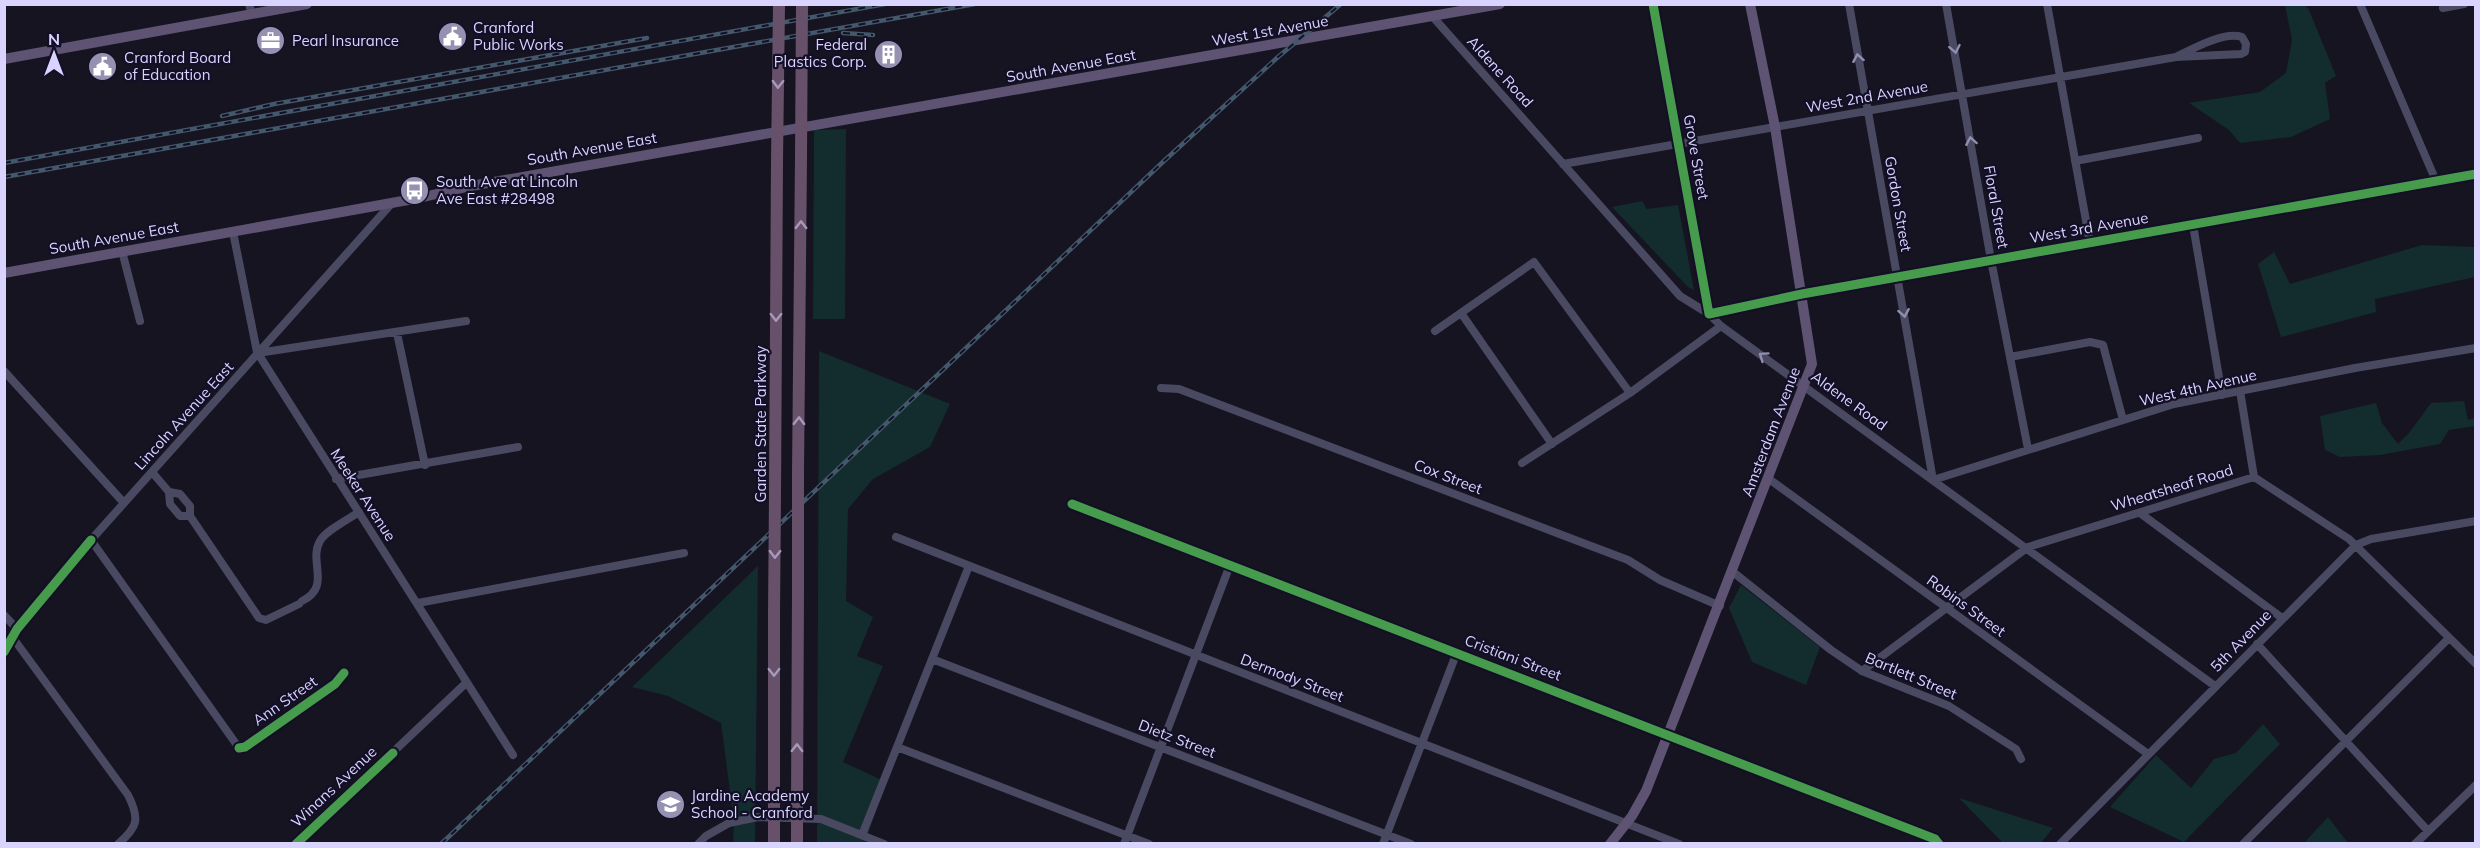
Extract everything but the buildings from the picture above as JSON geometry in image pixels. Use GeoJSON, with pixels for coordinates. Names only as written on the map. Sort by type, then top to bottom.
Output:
{"type":"FeatureCollection","features":[{"type":"Feature","properties":{"kind":"highway","name":"Garden State Parkway"},"geometry":{"type":"LineString","coordinates":[[774,843],[779,4]]}},
{"type":"Feature","properties":{"kind":"highway"},"geometry":{"type":"LineString","coordinates":[[797,843],[802,4]]}},
{"type":"Feature","properties":{"kind":"main road"},"geometry":{"type":"LineString","coordinates":[[4,59],[251,9],[307,4]]}},
{"type":"Feature","properties":{"kind":"main road","name":"West 1st Avenue"},"geometry":{"type":"LineString","coordinates":[[1186,61],[1500,4]]}},
{"type":"Feature","properties":{"kind":"main road","name":"Amsterdam Avenue"},"geometry":{"type":"LineString","coordinates":[[1610,843],[1626,824],[1646,791],[1720,606],[1812,364],[1775,127],[1750,4]]}},
{"type":"Feature","properties":{"kind":"main road","name":"South Avenue East"},"geometry":{"type":"LineString","coordinates":[[4,273],[392,203],[471,186],[1186,61]]}},
{"type":"Feature","properties":{"kind":"street","name":"Grove Street"},"geometry":{"type":"LineString","coordinates":[[1653,4],[1709,314]]}},
{"type":"Feature","properties":{"kind":"street","name":"Gordon Street"},"geometry":{"type":"LineString","coordinates":[[1849,4],[1933,480]]}},
{"type":"Feature","properties":{"kind":"street","name":"Floral Street"},"geometry":{"type":"LineString","coordinates":[[1946,4],[1991,260],[2028,449]]}},
{"type":"Feature","properties":{"kind":"street"},"geometry":{"type":"LineString","coordinates":[[2047,4],[2090,243]]}},
{"type":"Feature","properties":{"kind":"street"},"geometry":{"type":"LineString","coordinates":[[2360,4],[2436,181]]}},
{"type":"Feature","properties":{"kind":"street"},"geometry":{"type":"LineString","coordinates":[[2443,8],[2464,4]]}},
{"type":"Feature","properties":{"kind":"street","name":"Aldene Road"},"geometry":{"type":"LineString","coordinates":[[1432,17],[1680,297],[1709,314],[1721,326],[2215,686]]}},
{"type":"Feature","properties":{"kind":"street","name":"West 2nd Avenue"},"geometry":{"type":"LineString","coordinates":[[1563,164],[2176,57],[2241,54],[2245,52],[2246,44],[2242,37],[2231,35],[2201,45],[2176,57]]}},
{"type":"Feature","properties":{"kind":"street"},"geometry":{"type":"LineString","coordinates":[[2075,161],[2198,138]]}},
{"type":"Feature","properties":{"kind":"street","name":"West 3rd Avenue"},"geometry":{"type":"LineString","coordinates":[[1709,314],[1802,294],[2475,174]]}},
{"type":"Feature","properties":{"kind":"street","name":"Lincoln Avenue East"},"geometry":{"type":"LineString","coordinates":[[4,652],[15,633],[91,540],[392,203]]}},
{"type":"Feature","properties":{"kind":"street"},"geometry":{"type":"LineString","coordinates":[[2193,225],[2222,395]]}},
{"type":"Feature","properties":{"kind":"street","name":"Meeker Avenue"},"geometry":{"type":"LineString","coordinates":[[232,232],[258,353],[513,755]]}},
{"type":"Feature","properties":{"kind":"street"},"geometry":{"type":"LineString","coordinates":[[122,252],[140,321]]}},
{"type":"Feature","properties":{"kind":"street"},"geometry":{"type":"LineString","coordinates":[[1435,331],[1534,262],[1630,393]]}},
{"type":"Feature","properties":{"kind":"street"},"geometry":{"type":"LineString","coordinates":[[1461,313],[1552,444]]}},
{"type":"Feature","properties":{"kind":"street"},"geometry":{"type":"LineString","coordinates":[[258,353],[466,321]]}},
{"type":"Feature","properties":{"kind":"street"},"geometry":{"type":"LineString","coordinates":[[1522,463],[1630,393],[1721,326]]}},
{"type":"Feature","properties":{"kind":"street"},"geometry":{"type":"LineString","coordinates":[[397,333],[425,465]]}},
{"type":"Feature","properties":{"kind":"street"},"geometry":{"type":"LineString","coordinates":[[2010,357],[2097,342],[2103,345],[2123,420]]}},
{"type":"Feature","properties":{"kind":"street","name":"West 4th Avenue"},"geometry":{"type":"LineString","coordinates":[[1933,480],[2174,405],[2355,368],[2475,348]]}},
{"type":"Feature","properties":{"kind":"street"},"geometry":{"type":"LineString","coordinates":[[4,370],[124,503]]}},
{"type":"Feature","properties":{"kind":"street","name":"Cox Street"},"geometry":{"type":"LineString","coordinates":[[1161,388],[1179,389],[1600,549],[1628,560],[1660,580],[1720,606]]}},
{"type":"Feature","properties":{"kind":"street"},"geometry":{"type":"LineString","coordinates":[[2240,391],[2254,477]]}},
{"type":"Feature","properties":{"kind":"street"},"geometry":{"type":"LineString","coordinates":[[336,479],[518,447]]}},
{"type":"Feature","properties":{"kind":"street"},"geometry":{"type":"LineString","coordinates":[[152,472],[169,492],[170,504],[180,516],[190,516]]}},
{"type":"Feature","properties":{"kind":"street","name":"Wheatsheaf Road"},"geometry":{"type":"LineString","coordinates":[[2026,548],[2254,477],[2356,545],[2475,664]]}},
{"type":"Feature","properties":{"kind":"street","name":"Robins Street"},"geometry":{"type":"LineString","coordinates":[[1769,479],[2148,754]]}},
{"type":"Feature","properties":{"kind":"street"},"geometry":{"type":"LineString","coordinates":[[169,492],[180,494],[190,506],[190,516],[259,618],[266,620],[315,592],[318,583],[317,550],[320,541],[358,512]]}},
{"type":"Feature","properties":{"kind":"street","name":"Cristiani Street"},"geometry":{"type":"LineString","coordinates":[[1072,504],[1457,652],[1935,839],[1940,843]]}},
{"type":"Feature","properties":{"kind":"street"},"geometry":{"type":"LineString","coordinates":[[2140,513],[2282,618]]}},
{"type":"Feature","properties":{"kind":"street","name":"5th Avenue"},"geometry":{"type":"LineString","coordinates":[[2060,843],[2356,545],[2371,539],[2475,521]]}},
{"type":"Feature","properties":{"kind":"street","name":"Dermody Street"},"geometry":{"type":"LineString","coordinates":[[896,537],[1679,843]]}},
{"type":"Feature","properties":{"kind":"street","name":"Ann Street"},"geometry":{"type":"LineString","coordinates":[[91,540],[239,748],[245,747],[335,684],[344,673]]}},
{"type":"Feature","properties":{"kind":"street"},"geometry":{"type":"LineString","coordinates":[[1862,671],[2026,548]]}},
{"type":"Feature","properties":{"kind":"street"},"geometry":{"type":"LineString","coordinates":[[418,603],[684,553]]}},
{"type":"Feature","properties":{"kind":"street"},"geometry":{"type":"LineString","coordinates":[[1126,839],[1230,565]]}},
{"type":"Feature","properties":{"kind":"street"},"geometry":{"type":"LineString","coordinates":[[862,835],[969,566]]}},
{"type":"Feature","properties":{"kind":"street","name":"Bartlett Street"},"geometry":{"type":"LineString","coordinates":[[1733,572],[1801,627],[1862,671],[1949,706],[2016,749],[2021,759]]}},
{"type":"Feature","properties":{"kind":"street"},"geometry":{"type":"LineString","coordinates":[[4,615],[128,795],[135,810],[135,824],[133,831],[118,843]]}},
{"type":"Feature","properties":{"kind":"street"},"geometry":{"type":"LineString","coordinates":[[2243,843],[2449,638]]}},
{"type":"Feature","properties":{"kind":"street"},"geometry":{"type":"LineString","coordinates":[[2258,644],[2428,831]]}},
{"type":"Feature","properties":{"kind":"street"},"geometry":{"type":"LineString","coordinates":[[1383,843],[1457,652]]}},
{"type":"Feature","properties":{"kind":"street","name":"Dietz Street"},"geometry":{"type":"LineString","coordinates":[[932,659],[1412,843]]}},
{"type":"Feature","properties":{"kind":"street","name":"Winans Avenue"},"geometry":{"type":"LineString","coordinates":[[296,843],[466,683]]}},
{"type":"Feature","properties":{"kind":"street"},"geometry":{"type":"LineString","coordinates":[[897,747],[1126,839],[1149,843]]}},
{"type":"Feature","properties":{"kind":"street"},"geometry":{"type":"LineString","coordinates":[[2415,843],[2475,785]]}},
{"type":"Feature","properties":{"kind":"street"},"geometry":{"type":"LineString","coordinates":[[698,843],[725,825],[751,817],[820,819],[884,843]]}},
{"type":"Feature","properties":{"kind":"green space"},"geometry":{"type":"Polygon","coordinates":[[[2285,5],[2305,5],[2309,10],[2336,76],[2325,83],[2330,119],[2291,137],[2240,143],[2229,130],[2189,103],[2260,92],[2286,73],[2292,40],[2285,5]]]}},
{"type":"Feature","properties":{"kind":"green space"},"geometry":{"type":"Polygon","coordinates":[[[846,129],[845,319],[813,319],[814,130],[846,129]]]}},
{"type":"Feature","properties":{"kind":"green space"},"geometry":{"type":"Polygon","coordinates":[[[1642,201],[1647,209],[1678,205],[1694,290],[1688,287],[1612,207],[1642,201]]]}},
{"type":"Feature","properties":{"kind":"green space"},"geometry":{"type":"Polygon","coordinates":[[[2422,245],[2475,247],[2475,277],[2375,299],[2376,312],[2281,337],[2258,264],[2274,252],[2290,284],[2422,245]]]}},
{"type":"Feature","properties":{"kind":"green space"},"geometry":{"type":"Polygon","coordinates":[[[819,351],[950,404],[930,447],[873,479],[848,509],[846,601],[873,617],[857,656],[883,666],[843,762],[886,782],[865,843],[817,844],[819,351]]]}},
{"type":"Feature","properties":{"kind":"green space"},"geometry":{"type":"Polygon","coordinates":[[[2464,401],[2468,420],[2475,418],[2475,426],[2449,430],[2440,444],[2380,455],[2340,457],[2325,450],[2320,416],[2376,403],[2382,423],[2398,444],[2431,403],[2464,401]]]}},
{"type":"Feature","properties":{"kind":"green space"},"geometry":{"type":"Polygon","coordinates":[[[758,566],[755,843],[733,843],[734,822],[721,723],[668,696],[632,687],[758,566]]]}},
{"type":"Feature","properties":{"kind":"green space"},"geometry":{"type":"Polygon","coordinates":[[[1741,585],[1820,647],[1806,685],[1752,662],[1729,608],[1741,585]]]}},
{"type":"Feature","properties":{"kind":"green space"},"geometry":{"type":"Polygon","coordinates":[[[2263,724],[2280,744],[2184,842],[2110,807],[2156,755],[2191,788],[2214,759],[2236,753],[2263,724]]]}},
{"type":"Feature","properties":{"kind":"green space"},"geometry":{"type":"Polygon","coordinates":[[[1959,798],[2053,828],[2041,843],[2003,843],[1959,798]]]}},
{"type":"Feature","properties":{"kind":"green space"},"geometry":{"type":"Polygon","coordinates":[[[2328,817],[2348,843],[2304,843],[2328,817]]]}},
{"type":"Feature","properties":{"kind":"railway"},"geometry":{"type":"LineString","coordinates":[[4,163],[885,4]]}},
{"type":"Feature","properties":{"kind":"railway"},"geometry":{"type":"LineString","coordinates":[[4,177],[975,4]]}},
{"type":"Feature","properties":{"kind":"railway"},"geometry":{"type":"LineString","coordinates":[[441,844],[1165,160],[1278,57],[1341,4]]}},
{"type":"Feature","properties":{"kind":"railway"},"geometry":{"type":"LineString","coordinates":[[843,33],[873,35]]}},
{"type":"Feature","properties":{"kind":"railway"},"geometry":{"type":"LineString","coordinates":[[222,116],[274,104],[647,38]]}},
{"type":"Feature","properties":{"kind":"cycle path"},"geometry":{"type":"LineString","coordinates":[[1653,4],[1709,314],[1802,294],[2476,174]]}},
{"type":"Feature","properties":{"kind":"cycle path"},"geometry":{"type":"LineString","coordinates":[[1072,504],[1935,839],[1939,844]]}},
{"type":"Feature","properties":{"kind":"cycle path"},"geometry":{"type":"LineString","coordinates":[[4,652],[17,629],[91,540]]}},
{"type":"Feature","properties":{"kind":"cycle path"},"geometry":{"type":"LineString","coordinates":[[239,748],[245,747],[335,684],[344,673]]}},
{"type":"Feature","properties":{"kind":"cycle path"},"geometry":{"type":"LineString","coordinates":[[296,844],[393,753]]}},
{"type":"Feature","properties":{"kind":"place","name":"Cranford Public Works"},"geometry":{"type":"Point","coordinates":[452,37]}},
{"type":"Feature","properties":{"kind":"place","name":"Pearl Insurance"},"geometry":{"type":"Point","coordinates":[271,41]}},
{"type":"Feature","properties":{"kind":"place","name":"Federal Plastics Corp."},"geometry":{"type":"Point","coordinates":[888,54]}},
{"type":"Feature","properties":{"kind":"place","name":"Cranford Board of Education"},"geometry":{"type":"Point","coordinates":[103,67]}},
{"type":"Feature","properties":{"kind":"place","name":"South Ave at Lincoln Ave East #28498"},"geometry":{"type":"Point","coordinates":[415,191]}},
{"type":"Feature","properties":{"kind":"place","name":"Jardine Academy School - Cranford"},"geometry":{"type":"Point","coordinates":[670,805]}}]}
